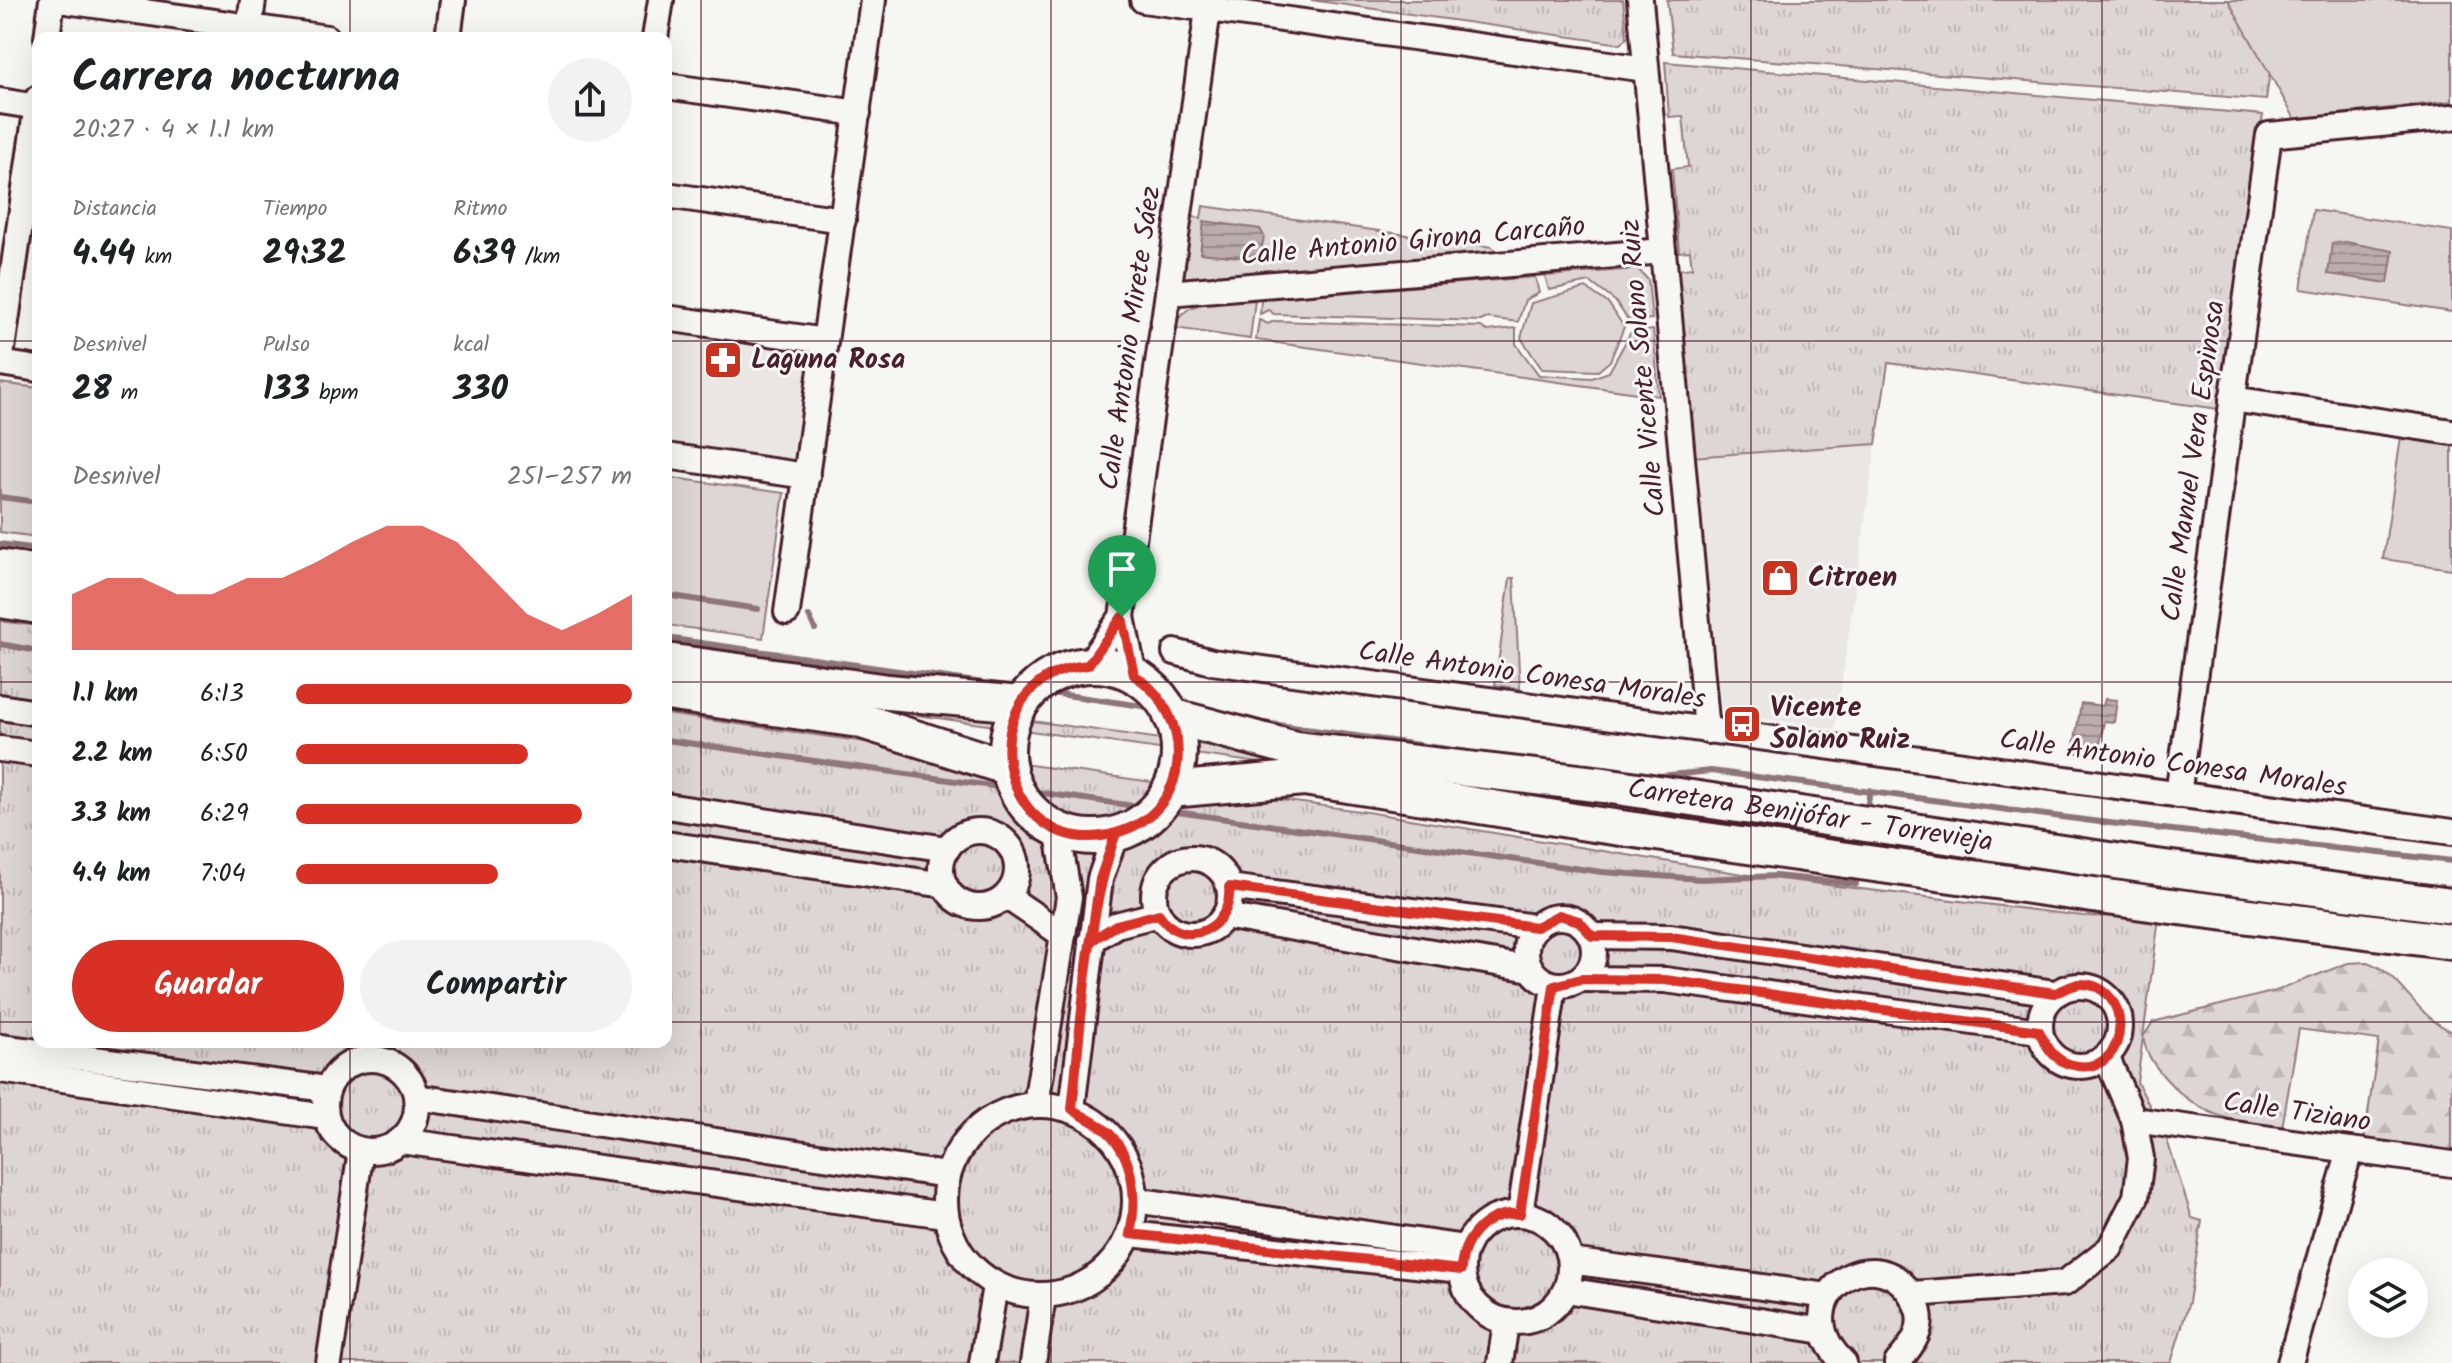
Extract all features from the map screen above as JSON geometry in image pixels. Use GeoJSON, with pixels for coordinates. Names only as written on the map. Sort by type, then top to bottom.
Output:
{"type":"FeatureCollection","features":[{"type":"Feature","properties":{"kind":"main road"},"geometry":{"type":"LineString","coordinates":[[0,567],[32,572]]}},
{"type":"Feature","properties":{"kind":"main road"},"geometry":{"type":"LineString","coordinates":[[0,600],[32,605]]}},
{"type":"Feature","properties":{"kind":"main road"},"geometry":{"type":"LineString","coordinates":[[672,662],[888,692],[1021,704]]}},
{"type":"Feature","properties":{"kind":"main road"},"geometry":{"type":"LineString","coordinates":[[1099,664],[1134,675],[1150,686],[1171,716],[1178,734],[1179,763],[1170,790],[1153,813],[1129,830],[1101,837],[1072,835],[1046,824],[1025,805],[1011,779],[1006,751],[1011,723],[1021,704],[1045,678],[1071,667],[1099,664]]}},
{"type":"Feature","properties":{"kind":"main road"},"geometry":{"type":"LineString","coordinates":[[672,694],[859,720],[1009,768]]}},
{"type":"Feature","properties":{"kind":"main road","name":"Carretera Benijófar - Torrevieja"},"geometry":{"type":"LineString","coordinates":[[1171,716],[1295,749],[1604,785],[2149,866],[2452,906]]}},
{"type":"Feature","properties":{"kind":"main road","name":"Carretera Benijófar - Torrevieja"},"geometry":{"type":"LineString","coordinates":[[1170,790],[1304,778],[1593,824],[2164,905],[2452,942]]}},
{"type":"Feature","properties":{"kind":"street"},"geometry":{"type":"LineString","coordinates":[[48,32],[52,0]]}},
{"type":"Feature","properties":{"kind":"street"},"geometry":{"type":"LineString","coordinates":[[59,0],[248,32],[253,0]]}},
{"type":"Feature","properties":{"kind":"street"},"geometry":{"type":"LineString","coordinates":[[449,32],[453,0]]}},
{"type":"Feature","properties":{"kind":"street"},"geometry":{"type":"LineString","coordinates":[[656,32],[661,0]]}},
{"type":"Feature","properties":{"kind":"street"},"geometry":{"type":"LineString","coordinates":[[787,612],[873,0]]}},
{"type":"Feature","properties":{"kind":"street"},"geometry":{"type":"LineString","coordinates":[[1143,0],[1646,69]]}},
{"type":"Feature","properties":{"kind":"street","name":"Calle Vicente Solano Ruiz"},"geometry":{"type":"LineString","coordinates":[[1640,0],[1707,731]]}},
{"type":"Feature","properties":{"kind":"street","name":"Calle Antonio Mirete Sáez"},"geometry":{"type":"LineString","coordinates":[[1088,665],[1122,617],[1208,10]]}},
{"type":"Feature","properties":{"kind":"street"},"geometry":{"type":"LineString","coordinates":[[672,87],[858,113]]}},
{"type":"Feature","properties":{"kind":"street"},"geometry":{"type":"LineString","coordinates":[[0,101],[32,104]]}},
{"type":"Feature","properties":{"kind":"street","name":"Calle Manuel Vera Espinosa"},"geometry":{"type":"LineString","coordinates":[[2178,795],[2269,135],[2452,117]]}},
{"type":"Feature","properties":{"kind":"street"},"geometry":{"type":"LineString","coordinates":[[32,143],[0,363],[32,368]]}},
{"type":"Feature","properties":{"kind":"street"},"geometry":{"type":"LineString","coordinates":[[672,196],[843,220]]}},
{"type":"Feature","properties":{"kind":"street","name":"Calle Antonio Girona Carcaño"},"geometry":{"type":"LineString","coordinates":[[1168,293],[1663,251]]}},
{"type":"Feature","properties":{"kind":"street"},"geometry":{"type":"LineString","coordinates":[[672,319],[825,341]]}},
{"type":"Feature","properties":{"kind":"street"},"geometry":{"type":"LineString","coordinates":[[2232,399],[2452,432]]}},
{"type":"Feature","properties":{"kind":"street"},"geometry":{"type":"LineString","coordinates":[[672,457],[807,476]]}},
{"type":"Feature","properties":{"kind":"street"},"geometry":{"type":"LineString","coordinates":[[1122,617],[1134,675]]}},
{"type":"Feature","properties":{"kind":"street","name":"Calle Antonio Conesa Morales"},"geometry":{"type":"LineString","coordinates":[[1175,652],[1212,662],[2452,832]]}},
{"type":"Feature","properties":{"kind":"street"},"geometry":{"type":"LineString","coordinates":[[0,707],[32,712]]}},
{"type":"Feature","properties":{"kind":"street"},"geometry":{"type":"LineString","coordinates":[[0,749],[32,753]]}},
{"type":"Feature","properties":{"kind":"street"},"geometry":{"type":"LineString","coordinates":[[672,807],[947,849]]}},
{"type":"Feature","properties":{"kind":"street"},"geometry":{"type":"LineString","coordinates":[[1036,1104],[1069,897],[1057,829]]}},
{"type":"Feature","properties":{"kind":"street"},"geometry":{"type":"LineString","coordinates":[[967,833],[992,833],[1003,839],[1017,861],[1017,874],[1006,896],[985,906],[961,902],[945,885],[942,861],[947,849],[967,833]]}},
{"type":"Feature","properties":{"kind":"street"},"geometry":{"type":"LineString","coordinates":[[1072,1109],[1100,879],[1116,833]]}},
{"type":"Feature","properties":{"kind":"street"},"geometry":{"type":"LineString","coordinates":[[672,845],[945,885]]}},
{"type":"Feature","properties":{"kind":"street"},"geometry":{"type":"LineString","coordinates":[[1194,858],[1217,867],[1229,887],[1230,899],[1224,916],[1208,930],[1196,934],[1171,928],[1159,914],[1154,894],[1156,882],[1172,864],[1182,859],[1194,858]]}},
{"type":"Feature","properties":{"kind":"street"},"geometry":{"type":"LineString","coordinates":[[1229,887],[1536,927]]}},
{"type":"Feature","properties":{"kind":"street"},"geometry":{"type":"LineString","coordinates":[[1006,896],[1063,935]]}},
{"type":"Feature","properties":{"kind":"street"},"geometry":{"type":"LineString","coordinates":[[1091,941],[1116,925],[1159,914]]}},
{"type":"Feature","properties":{"kind":"street"},"geometry":{"type":"LineString","coordinates":[[1581,979],[1591,967],[1595,952],[1592,936],[1579,921],[1559,915],[1536,927],[1527,938],[1525,959],[1536,977],[1554,986],[1581,979],[1665,980],[2039,1031]]}},
{"type":"Feature","properties":{"kind":"street"},"geometry":{"type":"LineString","coordinates":[[1224,916],[1531,969]]}},
{"type":"Feature","properties":{"kind":"street"},"geometry":{"type":"LineString","coordinates":[[1592,936],[1671,937],[2055,993],[2079,984],[2103,991],[2119,1011],[2120,1036],[2107,1058],[2086,1067],[2065,1064],[2048,1051],[2039,1031],[2043,1010],[2055,993]]}},
{"type":"Feature","properties":{"kind":"street"},"geometry":{"type":"LineString","coordinates":[[1520,1214],[1554,986]]}},
{"type":"Feature","properties":{"kind":"street"},"geometry":{"type":"LineString","coordinates":[[0,1047],[327,1089]]}},
{"type":"Feature","properties":{"kind":"street"},"geometry":{"type":"LineString","coordinates":[[372,1050],[405,1073],[416,1097],[413,1126],[401,1141],[385,1150],[361,1150],[348,1146],[334,1134],[326,1117],[327,1089],[337,1073],[372,1050]]}},
{"type":"Feature","properties":{"kind":"street"},"geometry":{"type":"LineString","coordinates":[[1912,1294],[2065,1283],[2082,1274],[2110,1248],[2130,1215],[2136,1197],[2141,1158],[2134,1120],[2107,1058]]}},
{"type":"Feature","properties":{"kind":"street"},"geometry":{"type":"LineString","coordinates":[[0,1070],[326,1117]]}},
{"type":"Feature","properties":{"kind":"street"},"geometry":{"type":"LineString","coordinates":[[416,1097],[947,1175]]}},
{"type":"Feature","properties":{"kind":"street"},"geometry":{"type":"LineString","coordinates":[[1036,1104],[1072,1109],[1109,1133],[1130,1167],[1135,1200],[1130,1234],[1124,1246],[1090,1282],[1043,1296],[995,1286],[961,1256],[945,1215],[947,1175],[965,1139],[997,1114],[1036,1104]]}},
{"type":"Feature","properties":{"kind":"street","name":"Calle Tiziano"},"geometry":{"type":"LineString","coordinates":[[2134,1120],[2452,1164]]}},
{"type":"Feature","properties":{"kind":"street"},"geometry":{"type":"LineString","coordinates":[[401,1141],[945,1215]]}},
{"type":"Feature","properties":{"kind":"street"},"geometry":{"type":"LineString","coordinates":[[329,1363],[361,1150]]}},
{"type":"Feature","properties":{"kind":"street"},"geometry":{"type":"LineString","coordinates":[[2290,1363],[2350,1150]]}},
{"type":"Feature","properties":{"kind":"street"},"geometry":{"type":"LineString","coordinates":[[1135,1200],[1463,1259]]}},
{"type":"Feature","properties":{"kind":"street"},"geometry":{"type":"LineString","coordinates":[[1508,1213],[1520,1214],[1551,1226],[1560,1236],[1570,1261],[1566,1290],[1546,1314],[1532,1321],[1506,1323],[1481,1312],[1461,1280],[1463,1259],[1479,1226],[1508,1213]]}},
{"type":"Feature","properties":{"kind":"street"},"geometry":{"type":"LineString","coordinates":[[1130,1234],[1463,1259]]}},
{"type":"Feature","properties":{"kind":"street"},"geometry":{"type":"LineString","coordinates":[[1570,1261],[1828,1296]]}},
{"type":"Feature","properties":{"kind":"street"},"geometry":{"type":"LineString","coordinates":[[1844,1363],[1824,1341],[1820,1313],[1833,1287],[1856,1271],[1885,1272],[1909,1287],[1921,1313],[1916,1342],[1897,1363]]}},
{"type":"Feature","properties":{"kind":"street"},"geometry":{"type":"LineString","coordinates":[[982,1363],[995,1286]]}},
{"type":"Feature","properties":{"kind":"street"},"geometry":{"type":"LineString","coordinates":[[1566,1290],[1823,1331]]}},
{"type":"Feature","properties":{"kind":"street"},"geometry":{"type":"LineString","coordinates":[[1033,1363],[1043,1296]]}},
{"type":"Feature","properties":{"kind":"street"},"geometry":{"type":"LineString","coordinates":[[1500,1363],[1506,1323]]}},
{"type":"Feature","properties":{"kind":"shaded area"},"geometry":{"type":"Polygon","coordinates":[[[1204,221],[1260,229],[1264,236],[1260,259],[1200,253],[1204,221]]]}},
{"type":"Feature","properties":{"kind":"shaded area"},"geometry":{"type":"Polygon","coordinates":[[[2346,242],[2393,251],[2388,283],[2328,274],[2332,243],[2346,242]]]}},
{"type":"Feature","properties":{"kind":"shaded area"},"geometry":{"type":"Polygon","coordinates":[[[672,330],[809,349],[792,463],[672,447],[672,330]]]}},
{"type":"Feature","properties":{"kind":"shaded area"},"geometry":{"type":"Polygon","coordinates":[[[1876,444],[1835,729],[1730,714],[1721,705],[1696,456],[1876,444]]]}},
{"type":"Feature","properties":{"kind":"shaded area"},"geometry":{"type":"Polygon","coordinates":[[[2105,699],[2117,700],[2114,722],[2104,721],[2098,756],[2073,752],[2081,703],[2103,706],[2105,699]]]}},
{"type":"Feature","properties":{"kind":"green space"},"geometry":{"type":"Polygon","coordinates":[[[1311,0],[1623,0],[1627,38],[1621,44],[1311,0]]]}},
{"type":"Feature","properties":{"kind":"green space"},"geometry":{"type":"Polygon","coordinates":[[[1667,0],[2280,0],[2266,100],[1673,53],[1667,0]]]}},
{"type":"Feature","properties":{"kind":"green space"},"geometry":{"type":"Polygon","coordinates":[[[2228,0],[2452,0],[2452,101],[2295,119],[2228,0]]]}},
{"type":"Feature","properties":{"kind":"green space"},"geometry":{"type":"Polygon","coordinates":[[[1665,62],[2263,115],[2258,149],[2254,149],[2219,409],[1888,363],[1876,444],[1691,457],[1676,270],[1692,268],[1690,251],[1679,252],[1672,169],[1688,167],[1683,116],[1669,117],[1665,62]]]}},
{"type":"Feature","properties":{"kind":"green space"},"geometry":{"type":"Polygon","coordinates":[[[1203,206],[1492,247],[1498,252],[1497,255],[1186,283],[1179,278],[1187,216],[1201,218],[1203,206]]]}},
{"type":"Feature","properties":{"kind":"green space"},"geometry":{"type":"Polygon","coordinates":[[[2313,210],[2452,231],[2452,312],[2301,289],[2313,210]]]}},
{"type":"Feature","properties":{"kind":"green space"},"geometry":{"type":"Polygon","coordinates":[[[1638,269],[1648,280],[1652,319],[1629,321],[1615,301],[1590,282],[1549,290],[1545,276],[1638,269]]]}},
{"type":"Feature","properties":{"kind":"green space"},"geometry":{"type":"Polygon","coordinates":[[[1535,277],[1539,293],[1525,300],[1518,322],[1487,318],[1481,321],[1274,314],[1268,310],[1260,314],[1261,299],[1535,277]]]}},
{"type":"Feature","properties":{"kind":"green space"},"geometry":{"type":"Polygon","coordinates":[[[1586,288],[1609,304],[1624,327],[1610,361],[1598,371],[1542,369],[1521,338],[1531,303],[1586,288]]]}},
{"type":"Feature","properties":{"kind":"green space"},"geometry":{"type":"Polygon","coordinates":[[[1255,300],[1250,339],[1175,328],[1179,318],[1196,306],[1220,301],[1255,300]]]}},
{"type":"Feature","properties":{"kind":"green space"},"geometry":{"type":"Polygon","coordinates":[[[1259,320],[1268,324],[1274,321],[1481,327],[1487,331],[1516,328],[1516,344],[1539,375],[1592,378],[1609,372],[1631,332],[1653,330],[1659,396],[1256,340],[1259,320]]]}},
{"type":"Feature","properties":{"kind":"green space"},"geometry":{"type":"Polygon","coordinates":[[[0,383],[32,387],[32,536],[0,532],[0,383]]]}},
{"type":"Feature","properties":{"kind":"green space"},"geometry":{"type":"Polygon","coordinates":[[[2401,437],[2452,444],[2452,569],[2383,559],[2401,437]]]}},
{"type":"Feature","properties":{"kind":"green space"},"geometry":{"type":"Polygon","coordinates":[[[672,478],[784,493],[763,638],[672,626],[672,478]]]}},
{"type":"Feature","properties":{"kind":"green space"},"geometry":{"type":"Polygon","coordinates":[[[1510,578],[1514,578],[1520,689],[1495,685],[1510,578]]]}},
{"type":"Feature","properties":{"kind":"green space"},"geometry":{"type":"Polygon","coordinates":[[[0,621],[32,625],[32,1048],[672,1048],[672,715],[1367,812],[1755,876],[2083,916],[2159,918],[2137,1082],[2166,1137],[2192,1218],[2202,1221],[2189,1302],[2171,1363],[0,1363],[0,621]]]}},
{"type":"Feature","properties":{"kind":"green space"},"geometry":{"type":"Polygon","coordinates":[[[672,671],[2452,919],[2452,930],[672,681],[672,671]]]}},
{"type":"Feature","properties":{"kind":"green space"},"geometry":{"type":"Polygon","coordinates":[[[2367,962],[2390,976],[2428,1016],[2452,1031],[2452,1154],[2364,1140],[2379,1040],[2299,1029],[2282,1128],[2234,1120],[2193,1103],[2164,1076],[2146,1050],[2143,1037],[2153,1022],[2276,991],[2348,963],[2367,962]]]}},
{"type":"Feature","properties":{"kind":"waterway"},"geometry":{"type":"LineString","coordinates":[[0,497],[32,501]]}},
{"type":"Feature","properties":{"kind":"waterway"},"geometry":{"type":"LineString","coordinates":[[0,544],[32,548]]}},
{"type":"Feature","properties":{"kind":"waterway"},"geometry":{"type":"LineString","coordinates":[[672,596],[758,609]]}},
{"type":"Feature","properties":{"kind":"waterway"},"geometry":{"type":"LineString","coordinates":[[809,616],[815,629]]}},
{"type":"Feature","properties":{"kind":"waterway"},"geometry":{"type":"LineString","coordinates":[[672,639],[997,685]]}},
{"type":"Feature","properties":{"kind":"waterway"},"geometry":{"type":"LineString","coordinates":[[0,644],[32,650]]}},
{"type":"Feature","properties":{"kind":"waterway"},"geometry":{"type":"LineString","coordinates":[[1024,689],[1163,709]]}},
{"type":"Feature","properties":{"kind":"waterway"},"geometry":{"type":"LineString","coordinates":[[1257,722],[1468,752]]}},
{"type":"Feature","properties":{"kind":"waterway"},"geometry":{"type":"LineString","coordinates":[[672,741],[1602,872],[1701,879],[1776,876],[1856,884]]}},
{"type":"Feature","properties":{"kind":"waterway"},"geometry":{"type":"LineString","coordinates":[[1650,777],[1711,771],[2100,822],[2452,861]]}},
{"type":"Feature","properties":{"kind":"waterway"},"geometry":{"type":"LineString","coordinates":[[1868,803],[1870,790]]}},
{"type":"Feature","properties":{"kind":"place","name":"Laguna Rosa"},"geometry":{"type":"Point","coordinates":[723,360]}},
{"type":"Feature","properties":{"kind":"place","name":"Citroen"},"geometry":{"type":"Point","coordinates":[1780,578]}},
{"type":"Feature","properties":{"kind":"place","name":"Vicente Solano Ruiz"},"geometry":{"type":"Point","coordinates":[1742,724]}},
{"type":"Feature","properties":{"kind":"route"},"geometry":{"type":"LineString","coordinates":[[1122,617],[1088,665],[1071,667],[1045,678],[1024,698],[1011,723],[1006,751],[1011,779],[1025,805],[1046,824],[1072,835],[1101,837],[1116,833],[1100,879],[1091,941],[1116,925],[1159,914],[1171,928],[1183,933],[1196,934],[1208,930],[1219,923],[1227,912],[1229,887],[1536,927],[1559,915],[1579,921],[1592,936],[1671,937],[2055,993],[2079,984],[2103,991],[2119,1011],[2120,1036],[2107,1058],[2086,1067],[2065,1064],[2048,1051],[2039,1031],[1665,980],[1581,979],[1573,984],[1554,986],[1520,1214],[1508,1213],[1479,1226],[1461,1253],[1461,1270],[1130,1234],[1136,1207],[1130,1167],[1109,1133],[1072,1109],[1091,941],[1100,879],[1116,833],[1129,830],[1153,813],[1170,790],[1179,763],[1178,734],[1168,708],[1150,686],[1134,675],[1122,617]]}}]}
